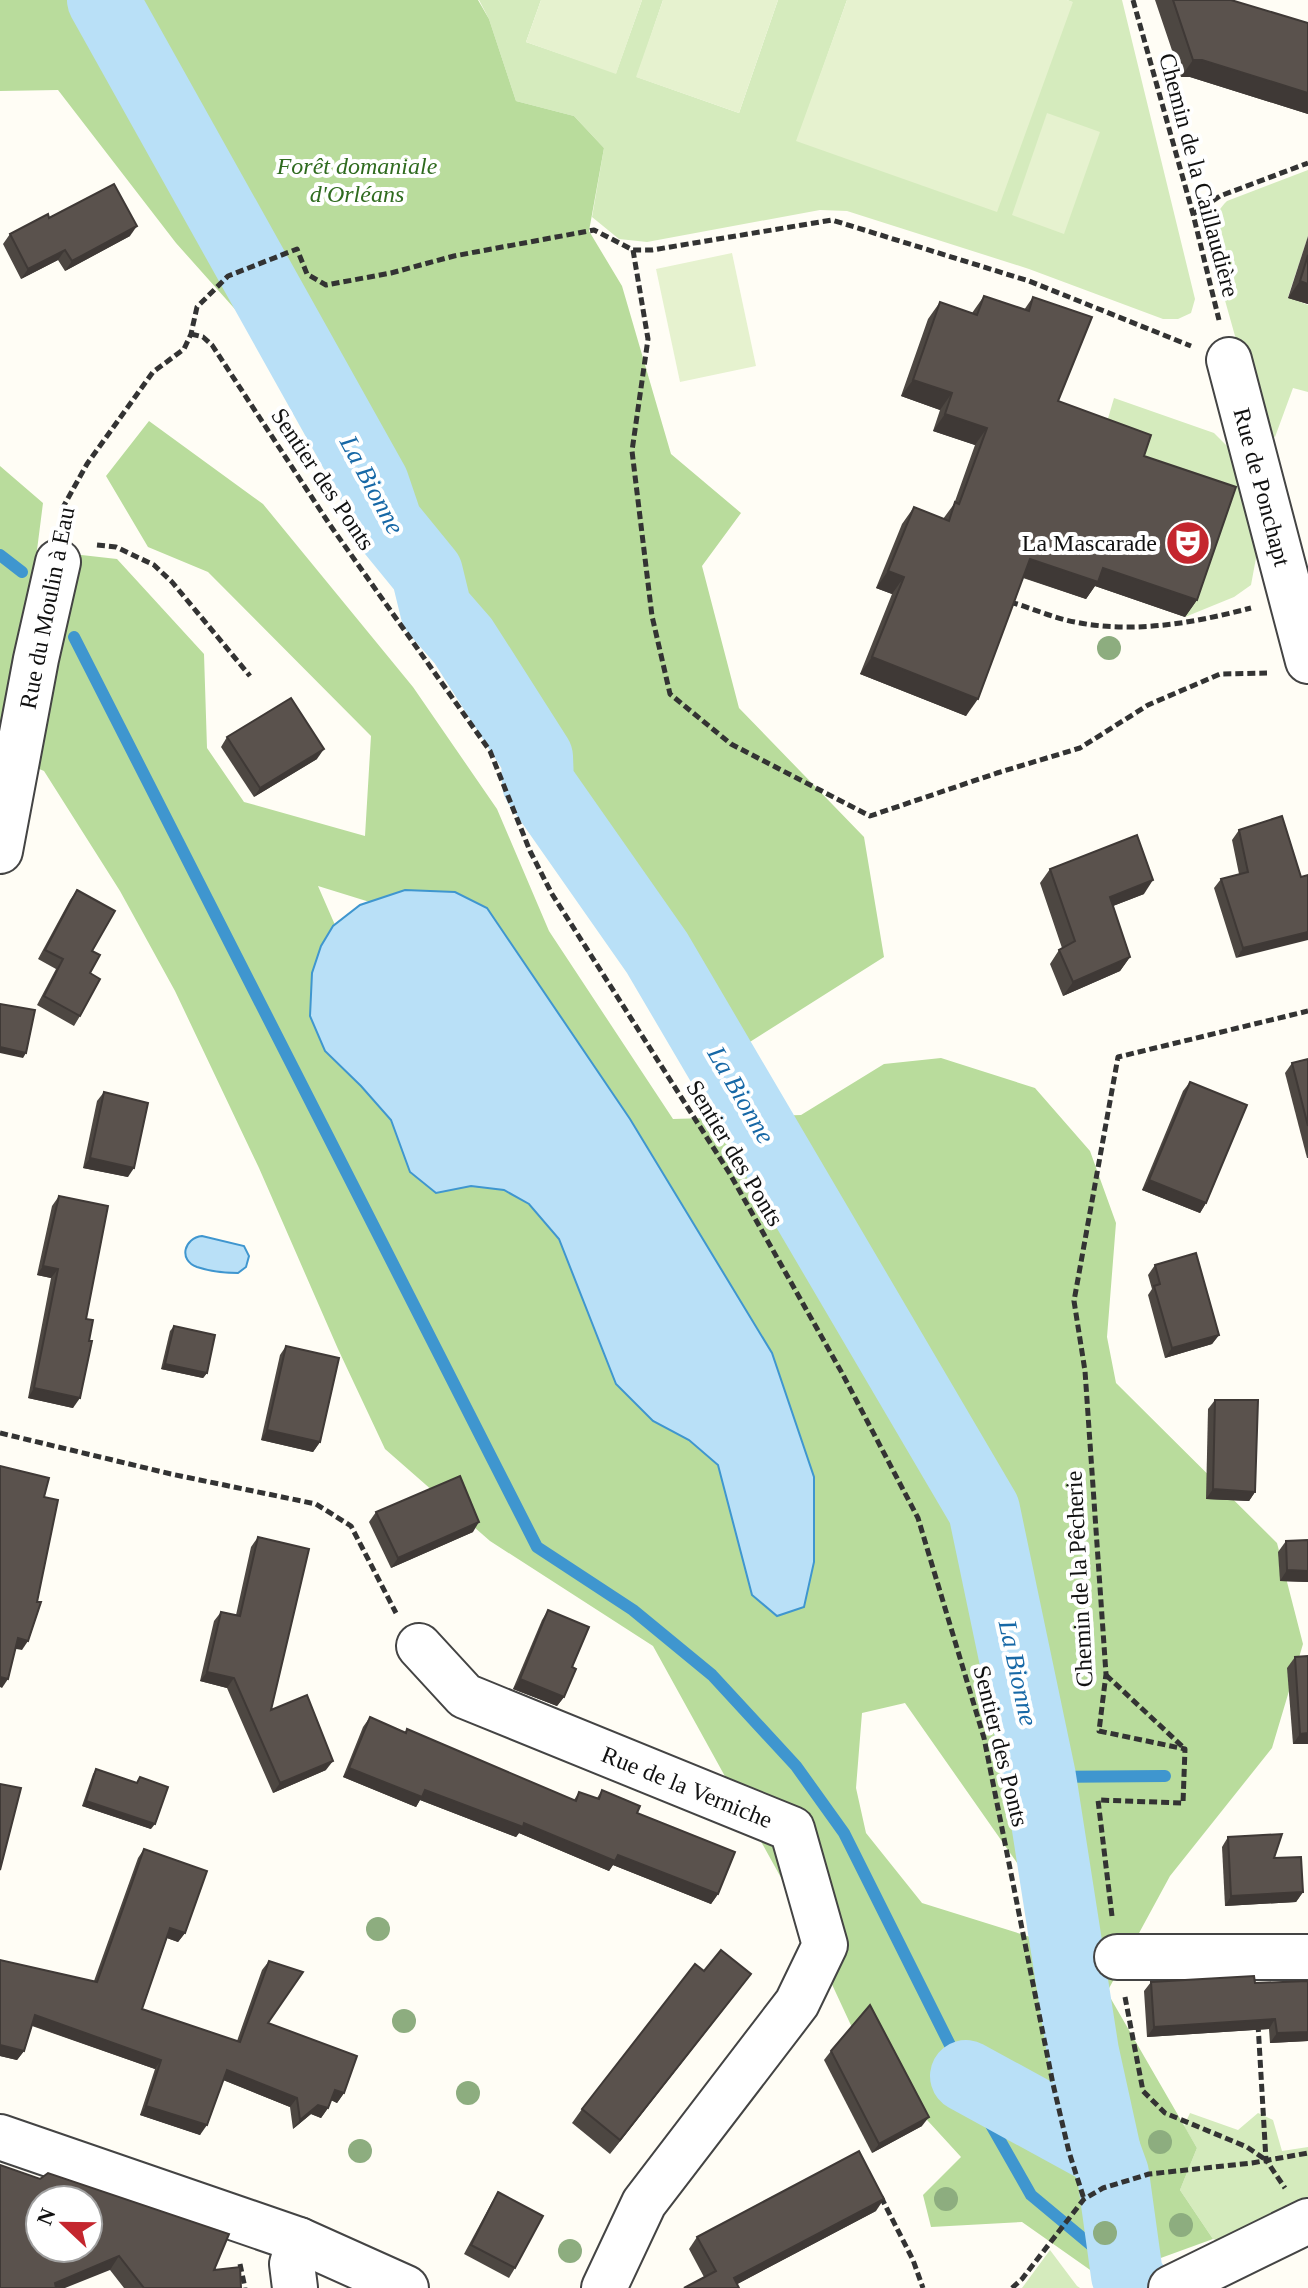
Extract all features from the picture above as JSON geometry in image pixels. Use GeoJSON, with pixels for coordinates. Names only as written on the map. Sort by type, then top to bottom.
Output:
{"type":"FeatureCollection","features":[{"type":"Feature","properties":{"kind":"street","name":"Rue de Ponchapt"},"geometry":{"type":"LineString","coordinates":[[1229,360],[1291,598],[1293,667]]}},
{"type":"Feature","properties":{"kind":"street","name":"Rue du Moulin à Eau"},"geometry":{"type":"LineString","coordinates":[[0,851],[59,553]]}},
{"type":"Feature","properties":{"kind":"street","name":"Rue de la Verniche"},"geometry":{"type":"LineString","coordinates":[[419,1646],[465,1696],[792,1829],[825,1945],[797,2003],[644,2203],[604,2288]]}},
{"type":"Feature","properties":{"kind":"street"},"geometry":{"type":"LineString","coordinates":[[1117,1957],[1308,1957]]}},
{"type":"Feature","properties":{"kind":"street"},"geometry":{"type":"LineString","coordinates":[[0,2137],[299,2240],[406,2288]]}},
{"type":"Feature","properties":{"kind":"street"},"geometry":{"type":"LineString","coordinates":[[1180,2283],[1297,2206]]}},
{"type":"Feature","properties":{"kind":"street"},"geometry":{"type":"LineString","coordinates":[[295,2288],[292,2264],[299,2240]]}},
{"type":"Feature","properties":{"kind":"path","name":"Chemin de la Caillaudière"},"geometry":{"type":"LineString","coordinates":[[1133,0],[1193,214],[1229,360]]}},
{"type":"Feature","properties":{"kind":"path"},"geometry":{"type":"LineString","coordinates":[[1193,214],[1220,196],[1308,163]]}},
{"type":"Feature","properties":{"kind":"path"},"geometry":{"type":"LineString","coordinates":[[1229,360],[1029,281],[832,220],[652,250],[633,250],[648,339],[632,451],[652,616],[670,694],[731,744],[870,816],[1080,748],[1148,705],[1220,674],[1293,667]]}},
{"type":"Feature","properties":{"kind":"path","name":"Rue du Moulin à Eau"},"geometry":{"type":"LineString","coordinates":[[59,553],[62,509],[87,464],[153,372],[184,349],[197,307],[228,276],[297,249],[307,274],[326,285],[391,273],[454,256],[594,230],[633,250]]}},
{"type":"Feature","properties":{"kind":"path","name":"Sentier des Ponts"},"geometry":{"type":"LineString","coordinates":[[191,334],[203,337],[212,345],[330,525],[490,751],[530,851],[552,894],[730,1174],[842,1373],[918,1518],[984,1738],[1053,2084],[1084,2199]]}},
{"type":"Feature","properties":{"kind":"path"},"geometry":{"type":"LineString","coordinates":[[59,553],[116,547],[154,565],[172,582],[250,676]]}},
{"type":"Feature","properties":{"kind":"path"},"geometry":{"type":"LineString","coordinates":[[1008,601],[1075,622],[1126,627],[1176,625],[1291,598]]}},
{"type":"Feature","properties":{"kind":"path","name":"Chemin de la Pêcherie"},"geometry":{"type":"LineString","coordinates":[[1185,1749],[1099,1731],[1106,1674],[1085,1371],[1074,1301],[1118,1057],[1308,1011]]}},
{"type":"Feature","properties":{"kind":"path"},"geometry":{"type":"LineString","coordinates":[[0,1433],[171,1474],[316,1504],[351,1526],[390,1604],[419,1646]]}},
{"type":"Feature","properties":{"kind":"path"},"geometry":{"type":"LineString","coordinates":[[1106,1674],[1185,1749],[1183,1803],[1098,1800],[1117,1957],[1143,2091],[1165,2113],[1247,2147],[1266,2160],[1297,2206]]}},
{"type":"Feature","properties":{"kind":"path"},"geometry":{"type":"LineString","coordinates":[[1258,2019],[1266,2160]]}},
{"type":"Feature","properties":{"kind":"path"},"geometry":{"type":"LineString","coordinates":[[1012,2288],[1084,2199],[1103,2188],[1149,2174],[1308,2153]]}},
{"type":"Feature","properties":{"kind":"path"},"geometry":{"type":"LineString","coordinates":[[879,2193],[913,2260],[923,2288]]}},
{"type":"Feature","properties":{"kind":"green space","name":"Forêt domaniale d'Orléans"},"geometry":{"type":"Polygon","coordinates":[[[0,0],[478,0],[489,19],[516,101],[574,116],[604,148],[589,231],[622,286],[671,454],[741,513],[702,566],[739,708],[864,837],[884,957],[693,1078],[508,685],[332,418],[176,243],[58,90],[0,91],[0,0]]]}},
{"type":"Feature","properties":{"kind":"green space"},"geometry":{"type":"Polygon","coordinates":[[[479,0],[541,0],[526,42],[616,73],[642,0],[663,0],[637,77],[739,113],[778,0],[847,0],[797,141],[1072,2],[1067,0],[1122,0],[1195,299],[1191,313],[1178,319],[1163,319],[1029,269],[847,211],[820,210],[647,242],[619,239],[592,217],[604,148],[574,116],[516,101],[489,19],[479,0]]]}},
{"type":"Feature","properties":{"kind":"green space"},"geometry":{"type":"Polygon","coordinates":[[[541,0],[642,0],[616,74],[526,42],[541,0]]]}},
{"type":"Feature","properties":{"kind":"green space"},"geometry":{"type":"Polygon","coordinates":[[[663,0],[778,0],[739,113],[636,77],[663,0]]]}},
{"type":"Feature","properties":{"kind":"green space"},"geometry":{"type":"Polygon","coordinates":[[[847,0],[1073,2],[997,212],[796,141],[847,0]]]}},
{"type":"Feature","properties":{"kind":"green space"},"geometry":{"type":"Polygon","coordinates":[[[1047,113],[1100,132],[1064,234],[1012,215],[1047,113]]]}},
{"type":"Feature","properties":{"kind":"green space"},"geometry":{"type":"Polygon","coordinates":[[[1308,170],[1308,236],[1288,297],[1308,305],[1308,392],[1293,388],[1275,437],[1262,432],[1210,247],[1211,234],[1216,217],[1227,201],[1308,170]]]}},
{"type":"Feature","properties":{"kind":"green space"},"geometry":{"type":"Polygon","coordinates":[[[732,253],[756,366],[680,382],[656,269],[732,253]]]}},
{"type":"Feature","properties":{"kind":"green space"},"geometry":{"type":"Polygon","coordinates":[[[1114,398],[1214,433],[1234,453],[1257,524],[1251,585],[1234,597],[1185,617],[1224,504],[1102,439],[1114,398]]]}},
{"type":"Feature","properties":{"kind":"green space"},"geometry":{"type":"Polygon","coordinates":[[[149,421],[263,504],[413,687],[497,809],[549,931],[673,1119],[801,1115],[884,1064],[941,1058],[1035,1088],[1090,1151],[1116,1223],[1107,1337],[1116,1383],[1277,1543],[1303,1644],[1272,1748],[1170,1876],[1107,1992],[1197,2148],[1180,2190],[1213,2239],[1103,2279],[1022,2222],[931,2227],[923,2195],[961,2157],[862,2049],[790,1894],[653,1646],[490,1541],[385,1449],[259,1168],[175,991],[120,891],[44,771],[37,768],[0,819],[0,466],[43,503],[37,550],[117,559],[204,654],[207,748],[244,802],[365,836],[371,736],[208,572],[148,547],[106,476],[149,421]],[[318,886],[342,941],[460,930],[318,886]],[[905,1703],[862,1713],[856,1788],[866,1833],[922,1903],[1040,1940],[1034,1887],[905,1703]]]}},
{"type":"Feature","properties":{"kind":"green space"},"geometry":{"type":"Polygon","coordinates":[[[1190,2113],[1238,2130],[1258,2113],[1273,2120],[1282,2151],[1308,2147],[1308,2198],[1222,2242],[1213,2239],[1180,2190],[1197,2148],[1184,2126],[1190,2113]]]}},
{"type":"Feature","properties":{"kind":"green space"},"geometry":{"type":"Polygon","coordinates":[[[1050,2250],[1077,2286],[1080,2288],[1022,2288],[1050,2250]]]}},
{"type":"Feature","properties":{"kind":"water"},"geometry":{"type":"Polygon","coordinates":[[[405,890],[455,892],[487,908],[630,1119],[772,1353],[814,1477],[814,1562],[804,1607],[777,1616],[752,1595],[718,1465],[689,1440],[653,1421],[616,1384],[559,1239],[529,1204],[504,1190],[471,1186],[436,1193],[410,1172],[391,1120],[325,1051],[310,1016],[312,973],[321,946],[333,926],[360,905],[405,890]]]}},
{"type":"Feature","properties":{"kind":"water"},"geometry":{"type":"Polygon","coordinates":[[[202,1236],[244,1246],[249,1256],[246,1267],[238,1273],[228,1273],[191,1264],[185,1255],[187,1245],[202,1236]]]}},
{"type":"Feature","properties":{"kind":"building"},"geometry":{"type":"Polygon","coordinates":[[[1173,0],[1231,0],[1308,23],[1308,93],[1202,60],[1193,60],[1173,0]]]}},
{"type":"Feature","properties":{"kind":"building"},"geometry":{"type":"Polygon","coordinates":[[[114,184],[137,226],[72,261],[65,250],[28,269],[10,234],[48,214],[49,218],[114,184]]]}},
{"type":"Feature","properties":{"kind":"building"},"geometry":{"type":"Polygon","coordinates":[[[1308,255],[1308,284],[1300,281],[1308,255]]]}},
{"type":"Feature","properties":{"kind":"building"},"geometry":{"type":"Polygon","coordinates":[[[984,296],[1029,311],[1033,297],[1092,317],[1058,401],[1151,435],[1144,456],[1236,487],[1197,600],[1103,568],[1098,582],[1030,559],[978,699],[872,657],[904,577],[888,571],[914,507],[949,521],[955,502],[959,504],[987,428],[945,414],[952,393],[913,380],[940,302],[977,315],[984,296]]]}},
{"type":"Feature","properties":{"kind":"building"},"geometry":{"type":"Polygon","coordinates":[[[291,698],[324,749],[260,788],[227,737],[291,698]]]}},
{"type":"Feature","properties":{"kind":"building"},"geometry":{"type":"Polygon","coordinates":[[[1282,816],[1301,877],[1308,875],[1308,932],[1243,948],[1221,879],[1248,872],[1239,830],[1282,816]]]}},
{"type":"Feature","properties":{"kind":"building"},"geometry":{"type":"Polygon","coordinates":[[[1137,835],[1153,880],[1110,897],[1130,957],[1073,982],[1059,950],[1075,941],[1050,869],[1137,835]]]}},
{"type":"Feature","properties":{"kind":"building"},"geometry":{"type":"Polygon","coordinates":[[[77,890],[115,911],[92,951],[100,955],[90,973],[100,979],[80,1016],[44,996],[63,959],[45,950],[77,890]]]}},
{"type":"Feature","properties":{"kind":"building"},"geometry":{"type":"Polygon","coordinates":[[[0,1004],[35,1010],[26,1053],[0,1047],[0,1004]]]}},
{"type":"Feature","properties":{"kind":"building"},"geometry":{"type":"Polygon","coordinates":[[[1308,1059],[1308,1126],[1292,1063],[1308,1059]]]}},
{"type":"Feature","properties":{"kind":"building"},"geometry":{"type":"Polygon","coordinates":[[[1190,1082],[1247,1105],[1206,1203],[1149,1180],[1190,1082]]]}},
{"type":"Feature","properties":{"kind":"building"},"geometry":{"type":"Polygon","coordinates":[[[104,1092],[148,1103],[134,1168],[90,1158],[104,1092]]]}},
{"type":"Feature","properties":{"kind":"building"},"geometry":{"type":"Polygon","coordinates":[[[59,1196],[108,1206],[86,1319],[93,1320],[89,1341],[92,1341],[80,1398],[34,1388],[58,1269],[43,1266],[59,1196]]]}},
{"type":"Feature","properties":{"kind":"building"},"geometry":{"type":"Polygon","coordinates":[[[1196,1253],[1219,1335],[1172,1348],[1154,1286],[1160,1284],[1155,1265],[1196,1253]]]}},
{"type":"Feature","properties":{"kind":"building"},"geometry":{"type":"Polygon","coordinates":[[[174,1326],[215,1335],[207,1373],[165,1364],[174,1326]]]}},
{"type":"Feature","properties":{"kind":"building"},"geometry":{"type":"Polygon","coordinates":[[[286,1346],[339,1358],[320,1442],[267,1430],[286,1346]]]}},
{"type":"Feature","properties":{"kind":"building"},"geometry":{"type":"Polygon","coordinates":[[[1215,1400],[1258,1400],[1255,1492],[1213,1489],[1215,1400]]]}},
{"type":"Feature","properties":{"kind":"building"},"geometry":{"type":"Polygon","coordinates":[[[0,1466],[49,1478],[44,1497],[58,1500],[37,1602],[41,1602],[28,1641],[18,1638],[8,1679],[0,1677],[0,1466]]]}},
{"type":"Feature","properties":{"kind":"building"},"geometry":{"type":"Polygon","coordinates":[[[460,1476],[479,1522],[398,1558],[376,1512],[460,1476]]]}},
{"type":"Feature","properties":{"kind":"building"},"geometry":{"type":"Polygon","coordinates":[[[258,1537],[309,1549],[271,1710],[307,1695],[333,1761],[280,1783],[234,1678],[207,1672],[221,1612],[240,1616],[258,1537]]]}},
{"type":"Feature","properties":{"kind":"building"},"geometry":{"type":"Polygon","coordinates":[[[1308,1540],[1308,1571],[1287,1570],[1286,1541],[1308,1540]]]}},
{"type":"Feature","properties":{"kind":"building"},"geometry":{"type":"Polygon","coordinates":[[[548,1610],[589,1627],[572,1667],[576,1669],[564,1697],[520,1679],[548,1610]]]}},
{"type":"Feature","properties":{"kind":"building"},"geometry":{"type":"Polygon","coordinates":[[[1308,1656],[1308,1733],[1300,1734],[1295,1657],[1308,1656]]]}},
{"type":"Feature","properties":{"kind":"building"},"geometry":{"type":"Polygon","coordinates":[[[370,1717],[406,1733],[407,1729],[576,1801],[579,1792],[599,1799],[602,1790],[640,1806],[637,1813],[735,1852],[718,1894],[618,1855],[615,1861],[524,1823],[523,1827],[425,1790],[422,1797],[349,1768],[370,1717]]]}},
{"type":"Feature","properties":{"kind":"building"},"geometry":{"type":"Polygon","coordinates":[[[96,1769],[137,1783],[140,1777],[168,1787],[155,1824],[86,1801],[96,1769]]]}},
{"type":"Feature","properties":{"kind":"building"},"geometry":{"type":"Polygon","coordinates":[[[0,1784],[21,1788],[0,1870],[0,1784]]]}},
{"type":"Feature","properties":{"kind":"building"},"geometry":{"type":"Polygon","coordinates":[[[1282,1834],[1274,1858],[1301,1857],[1303,1892],[1231,1896],[1228,1837],[1282,1834]]]}},
{"type":"Feature","properties":{"kind":"building"},"geometry":{"type":"Polygon","coordinates":[[[144,1849],[207,1871],[185,1933],[170,1928],[142,2009],[240,2042],[269,1961],[303,1972],[268,2023],[357,2056],[344,2093],[335,2090],[328,2108],[318,2105],[300,2120],[297,2098],[227,2070],[207,2125],[146,2106],[161,2060],[35,2015],[24,2051],[0,2045],[0,1960],[97,1982],[144,1849]]]}},
{"type":"Feature","properties":{"kind":"building"},"geometry":{"type":"Polygon","coordinates":[[[721,1950],[751,1974],[620,2140],[582,2109],[695,1964],[704,1971],[721,1950]]]}},
{"type":"Feature","properties":{"kind":"building"},"geometry":{"type":"Polygon","coordinates":[[[1254,1976],[1255,1983],[1308,1981],[1308,2032],[1277,2033],[1275,2019],[1154,2027],[1151,1982],[1254,1976]]]}},
{"type":"Feature","properties":{"kind":"building"},"geometry":{"type":"Polygon","coordinates":[[[870,2005],[929,2117],[879,2144],[831,2051],[870,2005]]]}},
{"type":"Feature","properties":{"kind":"building"},"geometry":{"type":"Polygon","coordinates":[[[859,2151],[884,2199],[734,2278],[739,2288],[684,2288],[716,2271],[697,2237],[859,2151]]]}},
{"type":"Feature","properties":{"kind":"building"},"geometry":{"type":"Polygon","coordinates":[[[0,2165],[40,2179],[48,2173],[81,2184],[24,2184],[24,2264],[100,2264],[55,2283],[56,2288],[0,2288],[0,2165]]]}},
{"type":"Feature","properties":{"kind":"building"},"geometry":{"type":"Polygon","coordinates":[[[104,2192],[229,2234],[214,2270],[240,2267],[241,2288],[144,2288],[119,2256],[104,2262],[104,2192]]]}},
{"type":"Feature","properties":{"kind":"building"},"geometry":{"type":"Polygon","coordinates":[[[498,2192],[543,2216],[515,2268],[471,2245],[498,2192]]]}},
{"type":"Feature","properties":{"kind":"waterway","name":"La Bionne"},"geometry":{"type":"LineString","coordinates":[[103,0],[373,483],[387,524],[427,573],[436,610],[463,641],[537,757],[538,783],[657,953],[984,1510],[1040,1777],[1083,2052],[1105,2152],[1113,2174],[1127,2275],[1135,2288]]}},
{"type":"Feature","properties":{"kind":"waterway"},"geometry":{"type":"LineString","coordinates":[[0,555],[22,572]]}},
{"type":"Feature","properties":{"kind":"waterway"},"geometry":{"type":"LineString","coordinates":[[74,637],[537,1547],[633,1610],[712,1675],[796,1766],[844,1833],[982,2109],[1031,2195],[1127,2275]]}},
{"type":"Feature","properties":{"kind":"waterway"},"geometry":{"type":"LineString","coordinates":[[1040,1777],[1165,1776]]}},
{"type":"Feature","properties":{"kind":"waterway"},"geometry":{"type":"LineString","coordinates":[[966,2076],[1105,2152]]}},
{"type":"Feature","properties":{"kind":"place","name":"La Mascarade"},"geometry":{"type":"Point","coordinates":[1188,543]}}]}
